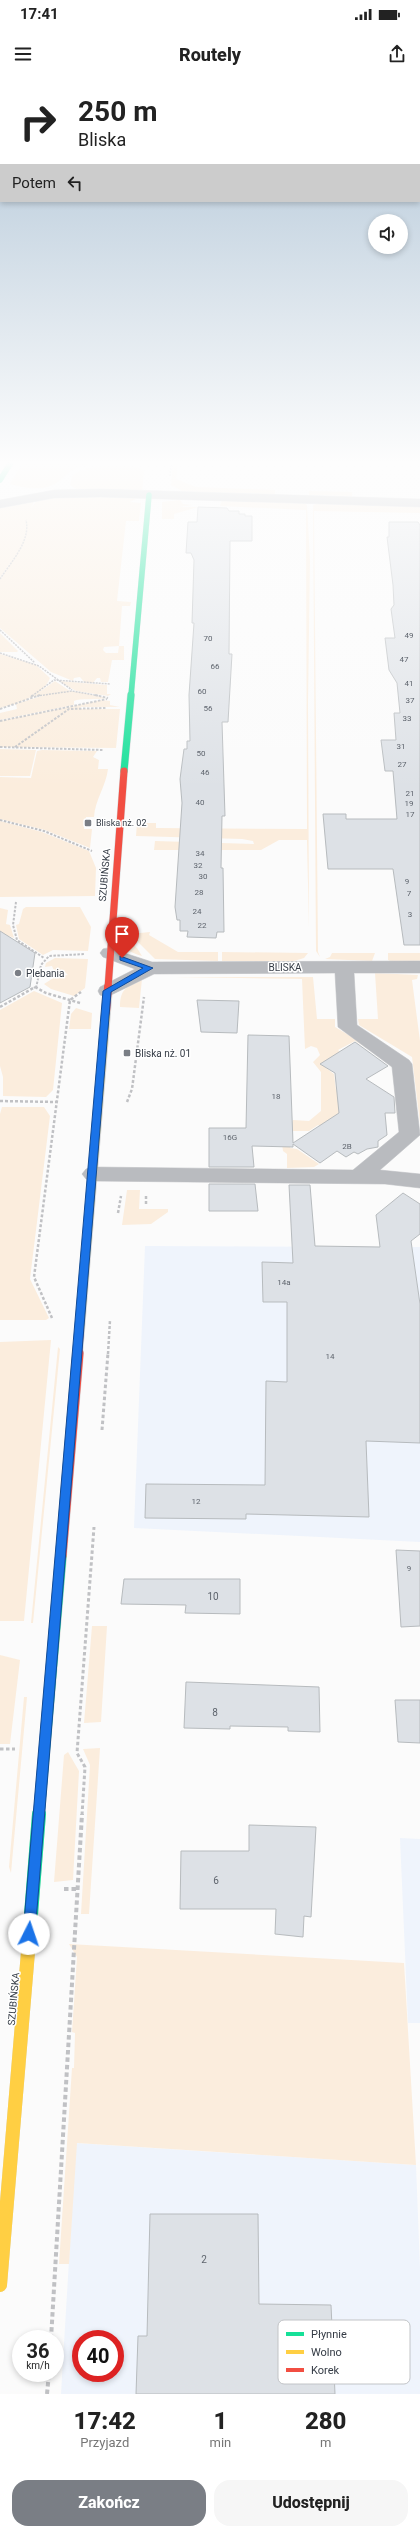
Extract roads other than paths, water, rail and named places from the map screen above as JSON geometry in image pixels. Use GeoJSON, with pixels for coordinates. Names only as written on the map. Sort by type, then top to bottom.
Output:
{"type":"FeatureCollection","features":[{"type":"Feature","properties":{"kind":"street","name":"SZUBIŃSKA"},"geometry":{"type":"LineString","coordinates":[[0,2285],[107,991],[100,954],[126,750],[142,572]]}},
{"type":"Feature","properties":{"kind":"street","name":"BLISKA"},"geometry":{"type":"LineString","coordinates":[[100,954],[150,968],[420,968]]}},
{"type":"Feature","properties":{"kind":"street"},"geometry":{"type":"LineString","coordinates":[[344,967],[348,1027],[398,1059],[404,1068],[410,1134],[358,1177]]}},
{"type":"Feature","properties":{"kind":"street","name":"BLISKA"},"geometry":{"type":"LineString","coordinates":[[107,991],[150,968]]}},
{"type":"Feature","properties":{"kind":"street"},"geometry":{"type":"LineString","coordinates":[[93,1174],[384,1177],[420,1181]]}},
{"type":"Feature","properties":{"kind":"place","name":"Bliska nż. 02"},"geometry":{"type":"Point","coordinates":[88,823]}},
{"type":"Feature","properties":{"kind":"place","name":"Plebania"},"geometry":{"type":"Point","coordinates":[18,973]}},
{"type":"Feature","properties":{"kind":"place","name":"Bliska nż. 01"},"geometry":{"type":"Point","coordinates":[127,1053]}}]}
